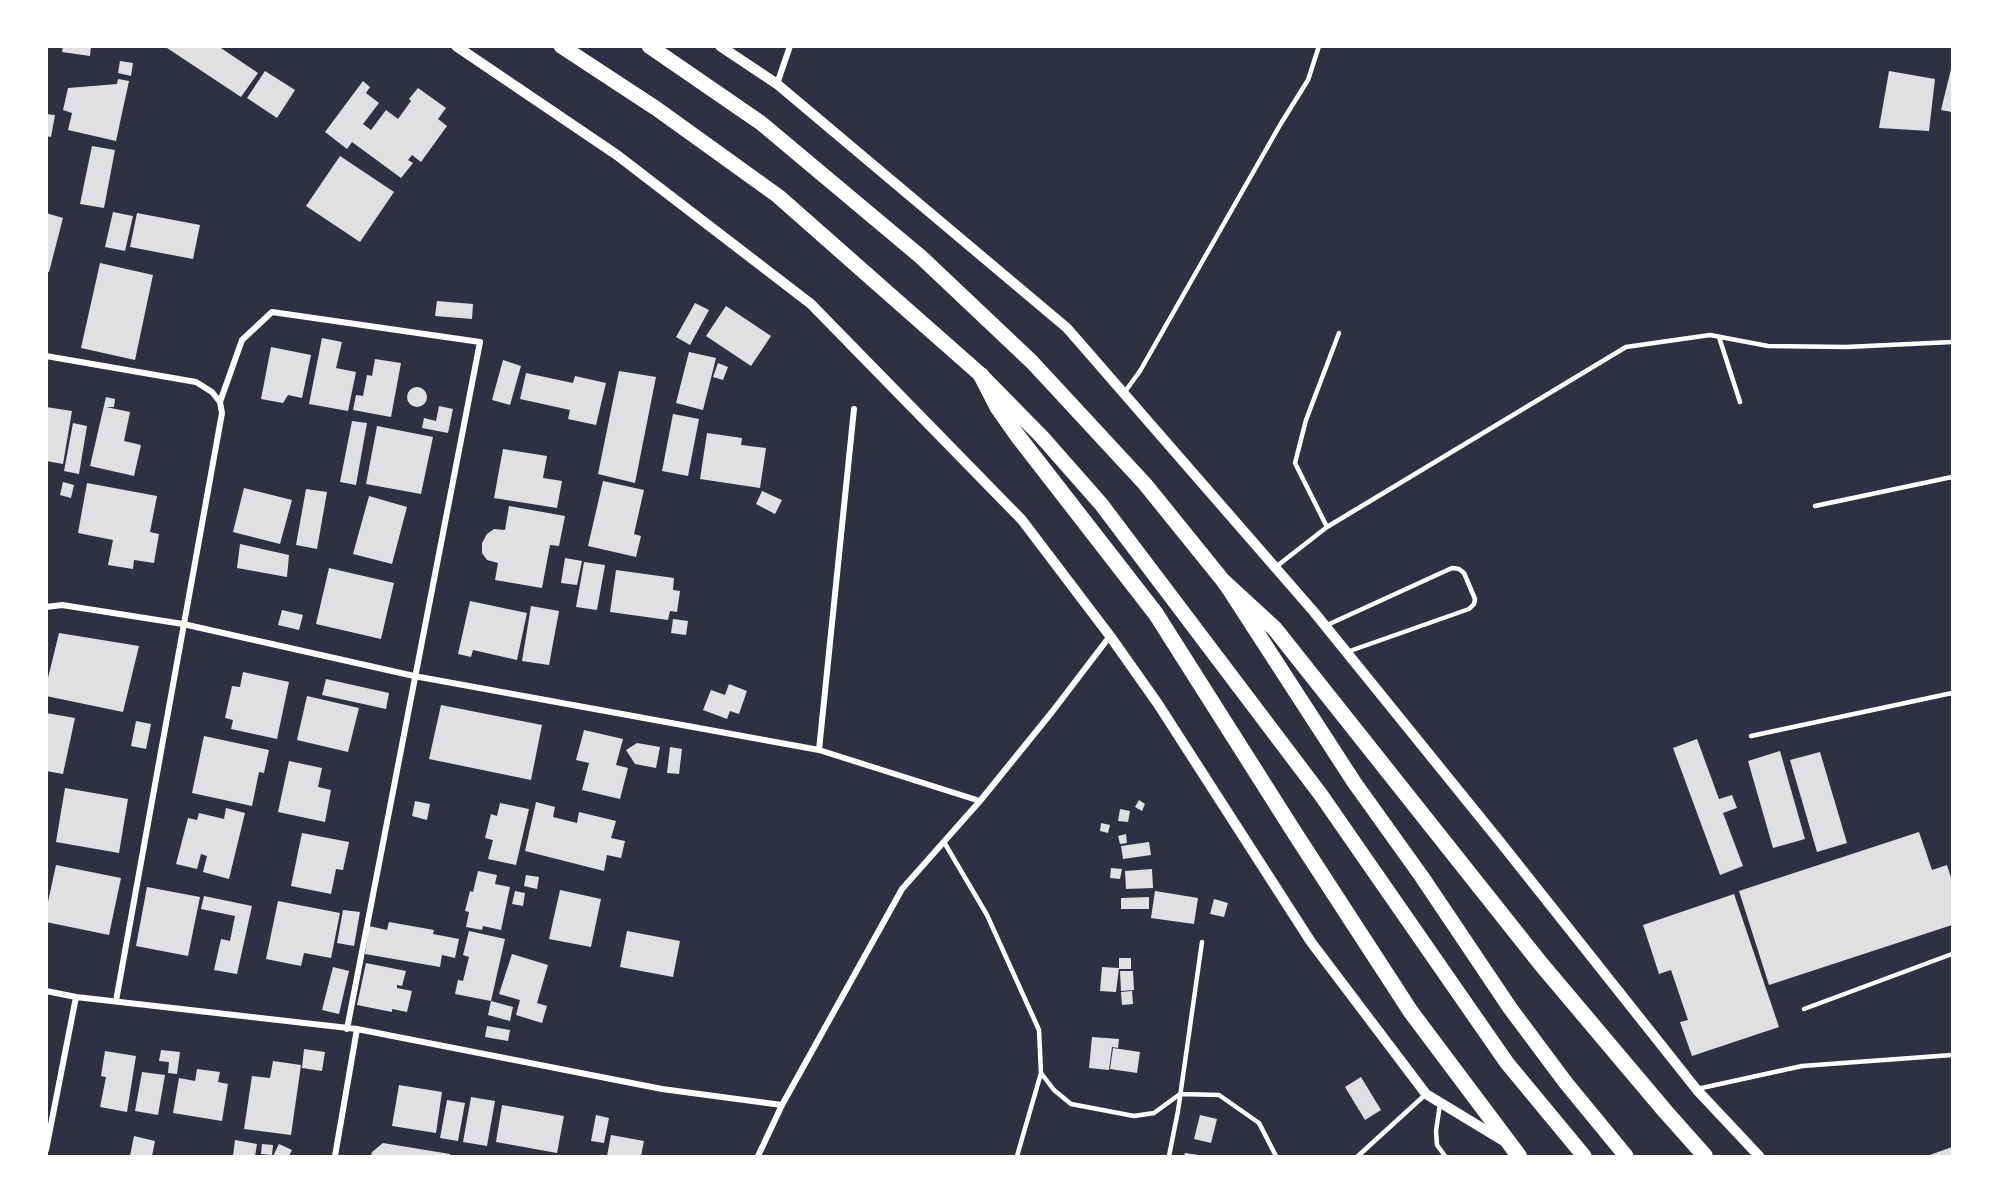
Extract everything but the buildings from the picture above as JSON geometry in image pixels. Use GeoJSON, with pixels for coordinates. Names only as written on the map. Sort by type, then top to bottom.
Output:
{"type":"FeatureCollection","features":[{"type":"Feature","properties":{"kind":"highway"},"geometry":{"type":"LineString","coordinates":[[561,46],[657,109],[778,196],[981,375],[1042,437],[1101,504],[1321,795],[1507,1063],[1584,1156]]}},
{"type":"Feature","properties":{"kind":"highway"},"geometry":{"type":"LineString","coordinates":[[649,46],[761,123],[921,256],[1032,362],[1146,484],[1225,583],[1354,782],[1422,877],[1510,1008],[1566,1083],[1626,1156]]}},
{"type":"Feature","properties":{"kind":"highway"},"geometry":{"type":"LineString","coordinates":[[981,375],[998,408],[1017,435],[1156,614],[1289,825],[1411,1012],[1519,1156]]}},
{"type":"Feature","properties":{"kind":"highway"},"geometry":{"type":"LineString","coordinates":[[1225,583],[1275,629],[1541,964],[1705,1156]]}},
{"type":"Feature","properties":{"kind":"street"},"geometry":{"type":"LineString","coordinates":[[456,46],[617,155],[811,304],[1022,520],[1110,636],[1158,704],[1311,942],[1426,1094],[1508,1143]]}},
{"type":"Feature","properties":{"kind":"street"},"geometry":{"type":"LineString","coordinates":[[720,46],[777,84],[1066,327],[1347,652],[1697,1090],[1759,1156]]}},
{"type":"Feature","properties":{"kind":"street"},"geometry":{"type":"LineString","coordinates":[[777,84],[790,46]]}},
{"type":"Feature","properties":{"kind":"street"},"geometry":{"type":"LineString","coordinates":[[220,402],[242,340],[272,312],[480,342],[347,1029]]}},
{"type":"Feature","properties":{"kind":"street"},"geometry":{"type":"LineString","coordinates":[[46,356],[196,382],[212,392],[220,402],[222,413],[116,1001]]}},
{"type":"Feature","properties":{"kind":"street"},"geometry":{"type":"LineString","coordinates":[[819,750],[854,409]]}},
{"type":"Feature","properties":{"kind":"street"},"geometry":{"type":"LineString","coordinates":[[46,607],[62,605],[183,624],[414,676],[819,750],[980,801]]}},
{"type":"Feature","properties":{"kind":"street"},"geometry":{"type":"LineString","coordinates":[[758,1156],[782,1105],[902,890],[980,801],[1110,636]]}},
{"type":"Feature","properties":{"kind":"street"},"geometry":{"type":"LineString","coordinates":[[46,991],[357,1029],[662,1089],[782,1105]]}},
{"type":"Feature","properties":{"kind":"street"},"geometry":{"type":"LineString","coordinates":[[46,1150],[76,996]]}},
{"type":"Feature","properties":{"kind":"street"},"geometry":{"type":"LineString","coordinates":[[335,1156],[357,1029]]}},
{"type":"Feature","properties":{"kind":"lane"},"geometry":{"type":"LineString","coordinates":[[1124,393],[1140,371],[1308,80],[1319,46]]}},
{"type":"Feature","properties":{"kind":"lane"},"geometry":{"type":"LineString","coordinates":[[1327,527],[1295,463],[1306,420],[1339,333]]}},
{"type":"Feature","properties":{"kind":"lane"},"geometry":{"type":"LineString","coordinates":[[1275,568],[1327,527],[1626,346],[1710,335],[1768,346],[1846,347],[1953,342]]}},
{"type":"Feature","properties":{"kind":"lane"},"geometry":{"type":"LineString","coordinates":[[1719,336],[1740,402]]}},
{"type":"Feature","properties":{"kind":"lane"},"geometry":{"type":"LineString","coordinates":[[1815,506],[1953,477]]}},
{"type":"Feature","properties":{"kind":"lane"},"geometry":{"type":"LineString","coordinates":[[1325,626],[1452,568],[1464,573],[1475,599],[1469,609],[1347,652]]}},
{"type":"Feature","properties":{"kind":"lane"},"geometry":{"type":"LineString","coordinates":[[1751,736],[1953,693]]}},
{"type":"Feature","properties":{"kind":"lane"},"geometry":{"type":"LineString","coordinates":[[944,842],[987,915],[1039,1030],[1041,1073],[1017,1156]]}},
{"type":"Feature","properties":{"kind":"lane"},"geometry":{"type":"LineString","coordinates":[[1169,1156],[1202,942]]}},
{"type":"Feature","properties":{"kind":"lane"},"geometry":{"type":"LineString","coordinates":[[1804,1009],[1953,954]]}},
{"type":"Feature","properties":{"kind":"lane"},"geometry":{"type":"LineString","coordinates":[[1697,1090],[1802,1066],[1953,1055]]}},
{"type":"Feature","properties":{"kind":"lane"},"geometry":{"type":"LineString","coordinates":[[1041,1073],[1054,1090],[1071,1104],[1134,1116],[1155,1113],[1180,1094],[1219,1095],[1259,1124],[1276,1156]]}},
{"type":"Feature","properties":{"kind":"lane"},"geometry":{"type":"LineString","coordinates":[[1358,1156],[1426,1094]]}},
{"type":"Feature","properties":{"kind":"lane"},"geometry":{"type":"LineString","coordinates":[[1440,1104],[1436,1131],[1437,1145],[1445,1156]]}}]}
